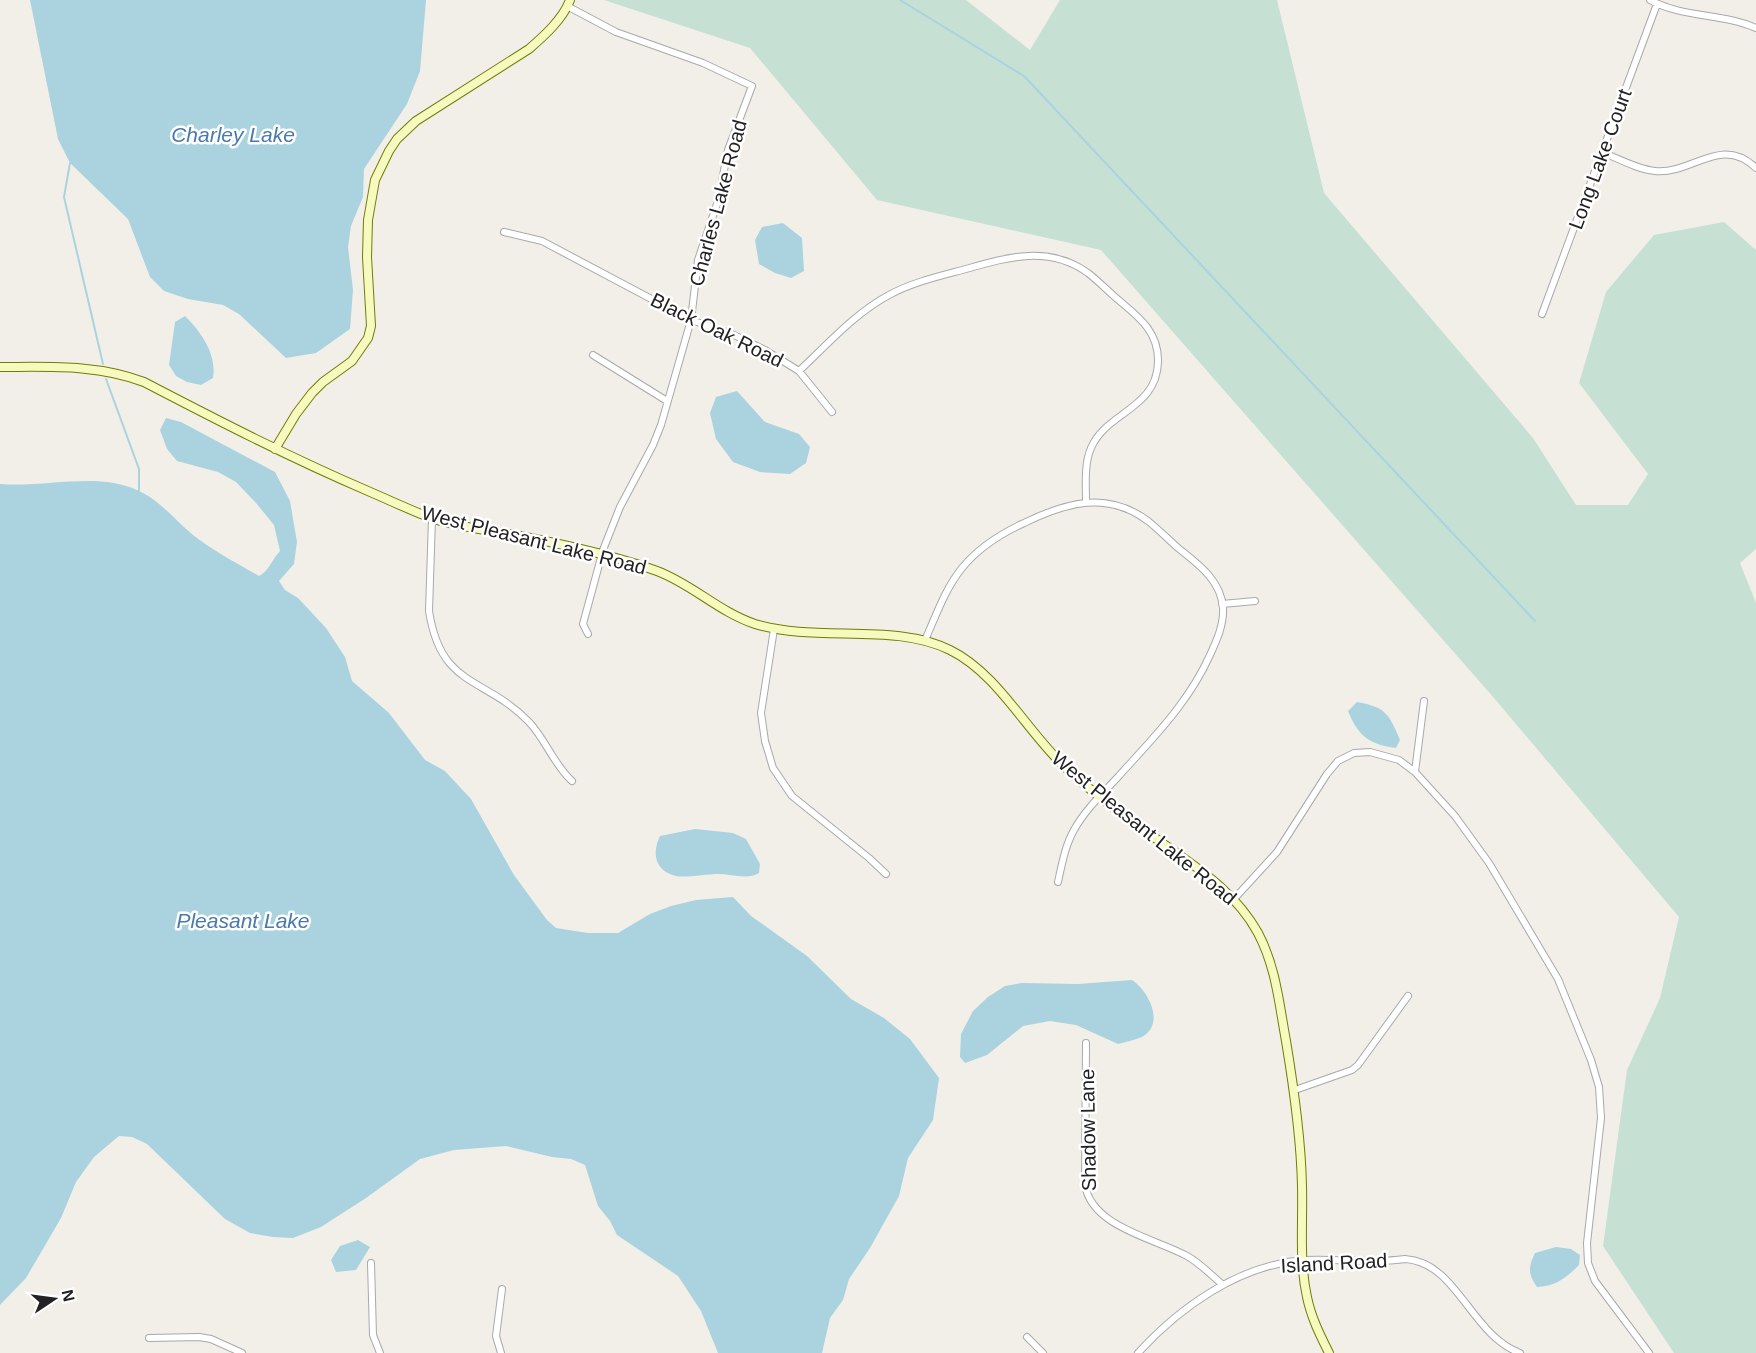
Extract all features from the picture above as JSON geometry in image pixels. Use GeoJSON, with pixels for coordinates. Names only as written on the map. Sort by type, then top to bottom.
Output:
{"type":"FeatureCollection","features":[{"type":"Feature","properties":{"kind":"street"},"geometry":{"type":"LineString","coordinates":[[1650,0],[1680,12],[1736,21],[1756,28]]}},
{"type":"Feature","properties":{"kind":"street"},"geometry":{"type":"LineString","coordinates":[[275,449],[312,393],[322,382],[352,361],[368,338],[371,326],[367,257],[368,220],[375,180],[389,151],[397,139],[416,121],[529,49],[544,36],[568,3]]}},
{"type":"Feature","properties":{"kind":"street","name":"Charles Lake Road"},"geometry":{"type":"LineString","coordinates":[[568,3],[616,32],[703,63],[752,86],[728,150],[718,201],[698,260],[691,320],[661,425],[620,507],[601,555],[583,624],[588,634]]}},
{"type":"Feature","properties":{"kind":"street","name":"Long Lake Court"},"geometry":{"type":"LineString","coordinates":[[1542,314],[1657,4]]}},
{"type":"Feature","properties":{"kind":"street"},"geometry":{"type":"LineString","coordinates":[[1602,152],[1655,171],[1670,170],[1723,154],[1740,157],[1756,168]]}},
{"type":"Feature","properties":{"kind":"street","name":"Black Oak Road"},"geometry":{"type":"LineString","coordinates":[[504,232],[542,241],[691,320],[750,342],[799,371],[872,306],[905,287],[1022,255],[1049,256],[1075,265],[1090,274],[1149,328],[1158,362],[1153,384],[1147,393],[1132,410],[1109,426],[1095,440],[1087,459],[1086,502]]}},
{"type":"Feature","properties":{"kind":"street"},"geometry":{"type":"LineString","coordinates":[[593,355],[667,401]]}},
{"type":"Feature","properties":{"kind":"street","name":"West Pleasant Lake Road"},"geometry":{"type":"LineString","coordinates":[[0,367],[71,367],[124,375],[144,382],[275,449],[432,518],[556,543],[658,571],[723,610],[754,623],[805,633],[898,636],[925,640],[950,650],[976,667],[1045,748],[1066,768],[1100,796],[1209,876],[1234,899],[1257,932],[1271,963],[1295,1090],[1302,1185],[1303,1260],[1307,1297],[1312,1318],[1329,1353]]}},
{"type":"Feature","properties":{"kind":"street"},"geometry":{"type":"LineString","coordinates":[[799,371],[832,412]]}},
{"type":"Feature","properties":{"kind":"street"},"geometry":{"type":"LineString","coordinates":[[925,640],[951,584],[973,555],[1000,534],[1061,506],[1086,502],[1126,509],[1148,521],[1205,571],[1218,588],[1222,604],[1220,628],[1203,671],[1191,691],[1161,730],[1100,796],[1073,831],[1063,857],[1058,882]]}},
{"type":"Feature","properties":{"kind":"street"},"geometry":{"type":"LineString","coordinates":[[432,518],[429,611],[431,626],[441,652],[458,674],[496,695],[519,713],[542,739],[562,773],[572,781]]}},
{"type":"Feature","properties":{"kind":"street"},"geometry":{"type":"LineString","coordinates":[[1222,604],[1255,601]]}},
{"type":"Feature","properties":{"kind":"street"},"geometry":{"type":"LineString","coordinates":[[774,628],[761,713],[765,741],[773,768],[792,796],[886,874]]}},
{"type":"Feature","properties":{"kind":"street"},"geometry":{"type":"LineString","coordinates":[[1415,772],[1424,701]]}},
{"type":"Feature","properties":{"kind":"street"},"geometry":{"type":"LineString","coordinates":[[1234,899],[1277,852],[1327,774],[1338,761],[1354,753],[1370,752],[1399,760],[1415,772],[1473,839],[1543,952],[1558,979],[1592,1060],[1599,1087],[1601,1118],[1587,1243],[1588,1263],[1595,1281],[1649,1353]]}},
{"type":"Feature","properties":{"kind":"street"},"geometry":{"type":"LineString","coordinates":[[1295,1090],[1352,1070],[1408,996]]}},
{"type":"Feature","properties":{"kind":"street","name":"Shadow Lane"},"geometry":{"type":"LineString","coordinates":[[1086,1043],[1085,1185],[1090,1202],[1107,1218],[1149,1240],[1189,1257],[1223,1285]]}},
{"type":"Feature","properties":{"kind":"street","name":"Island Road"},"geometry":{"type":"LineString","coordinates":[[1137,1353],[1173,1320],[1223,1285],[1255,1270],[1303,1260],[1405,1259],[1426,1263],[1444,1276],[1476,1318],[1496,1339],[1520,1353]]}},
{"type":"Feature","properties":{"kind":"street"},"geometry":{"type":"LineString","coordinates":[[371,1263],[373,1335],[380,1353]]}},
{"type":"Feature","properties":{"kind":"street"},"geometry":{"type":"LineString","coordinates":[[501,1353],[496,1336],[502,1289]]}},
{"type":"Feature","properties":{"kind":"street"},"geometry":{"type":"LineString","coordinates":[[149,1338],[199,1337],[211,1339],[242,1353]]}},
{"type":"Feature","properties":{"kind":"street"},"geometry":{"type":"LineString","coordinates":[[1027,1337],[1043,1353]]}},
{"type":"Feature","properties":{"kind":"green space"},"geometry":{"type":"Polygon","coordinates":[[[604,0],[966,0],[1030,50],[1060,0],[1277,0],[1324,193],[1533,438],[1576,505],[1628,505],[1648,474],[1579,383],[1606,292],[1654,235],[1724,222],[1756,250],[1756,549],[1740,563],[1756,603],[1756,1353],[1674,1353],[1603,1246],[1627,1070],[1660,998],[1679,917],[1494,698],[1101,250],[877,200],[750,48],[604,0]]]}},
{"type":"Feature","properties":{"kind":"water","name":"Charley Lake"},"geometry":{"type":"Polygon","coordinates":[[[30,0],[426,0],[420,71],[407,104],[364,169],[363,197],[351,226],[348,247],[353,290],[350,329],[316,353],[286,358],[239,314],[223,305],[188,299],[164,291],[150,277],[128,219],[70,163],[58,139],[30,0]]]}},
{"type":"Feature","properties":{"kind":"water"},"geometry":{"type":"Polygon","coordinates":[[[783,223],[802,238],[804,271],[791,278],[775,273],[759,264],[755,240],[762,227],[783,223]]]}},
{"type":"Feature","properties":{"kind":"water"},"geometry":{"type":"Polygon","coordinates":[[[185,316],[202,336],[213,360],[213,378],[201,385],[187,382],[176,376],[169,365],[175,322],[185,316]]]}},
{"type":"Feature","properties":{"kind":"water"},"geometry":{"type":"Polygon","coordinates":[[[737,391],[765,422],[799,434],[810,447],[806,463],[790,474],[760,472],[733,462],[716,439],[710,413],[716,397],[737,391]]]}},
{"type":"Feature","properties":{"kind":"water","name":"Pleasant Lake"},"geometry":{"type":"Polygon","coordinates":[[[166,418],[181,422],[275,472],[290,501],[297,542],[294,564],[279,581],[285,590],[298,598],[326,628],[345,657],[352,681],[389,713],[425,760],[445,771],[471,799],[514,875],[547,920],[556,928],[588,933],[618,933],[650,914],[671,906],[696,900],[733,897],[751,916],[807,956],[851,999],[884,1018],[910,1039],[939,1078],[933,1120],[908,1158],[899,1196],[870,1248],[849,1279],[843,1300],[830,1318],[822,1353],[718,1353],[701,1311],[678,1276],[617,1235],[610,1221],[598,1206],[585,1165],[571,1159],[506,1146],[454,1150],[420,1159],[321,1227],[293,1238],[250,1233],[225,1219],[147,1144],[132,1137],[119,1136],[94,1157],[76,1182],[61,1218],[26,1278],[0,1305],[0,484],[100,481],[127,486],[149,496],[193,535],[259,576],[280,551],[274,525],[236,482],[218,472],[177,461],[167,449],[160,430],[166,418]]]}},
{"type":"Feature","properties":{"kind":"water"},"geometry":{"type":"Polygon","coordinates":[[[1357,702],[1374,706],[1385,713],[1400,740],[1396,748],[1372,742],[1361,733],[1348,711],[1357,702]]]}},
{"type":"Feature","properties":{"kind":"water"},"geometry":{"type":"Polygon","coordinates":[[[695,829],[733,833],[746,839],[760,864],[759,873],[745,876],[718,874],[676,876],[663,870],[656,854],[660,836],[695,829]]]}},
{"type":"Feature","properties":{"kind":"water"},"geometry":{"type":"Polygon","coordinates":[[[1132,980],[1149,999],[1154,1016],[1149,1031],[1142,1037],[1118,1044],[1076,1025],[1050,1021],[1023,1026],[987,1055],[965,1063],[960,1057],[961,1034],[973,1011],[1005,986],[1022,983],[1078,984],[1132,980]]]}},
{"type":"Feature","properties":{"kind":"water"},"geometry":{"type":"Polygon","coordinates":[[[358,1240],[370,1247],[356,1270],[336,1272],[331,1260],[340,1246],[358,1240]]]}},
{"type":"Feature","properties":{"kind":"water"},"geometry":{"type":"Polygon","coordinates":[[[1556,1247],[1571,1249],[1580,1255],[1579,1265],[1560,1280],[1550,1285],[1537,1287],[1530,1270],[1535,1253],[1556,1247]]]}},
{"type":"Feature","properties":{"kind":"waterway"},"geometry":{"type":"LineString","coordinates":[[900,0],[1024,76],[1535,621]]}},
{"type":"Feature","properties":{"kind":"waterway"},"geometry":{"type":"LineString","coordinates":[[70,163],[64,197],[103,364]]}},
{"type":"Feature","properties":{"kind":"waterway"},"geometry":{"type":"LineString","coordinates":[[106,379],[139,469],[139,491]]}}]}
